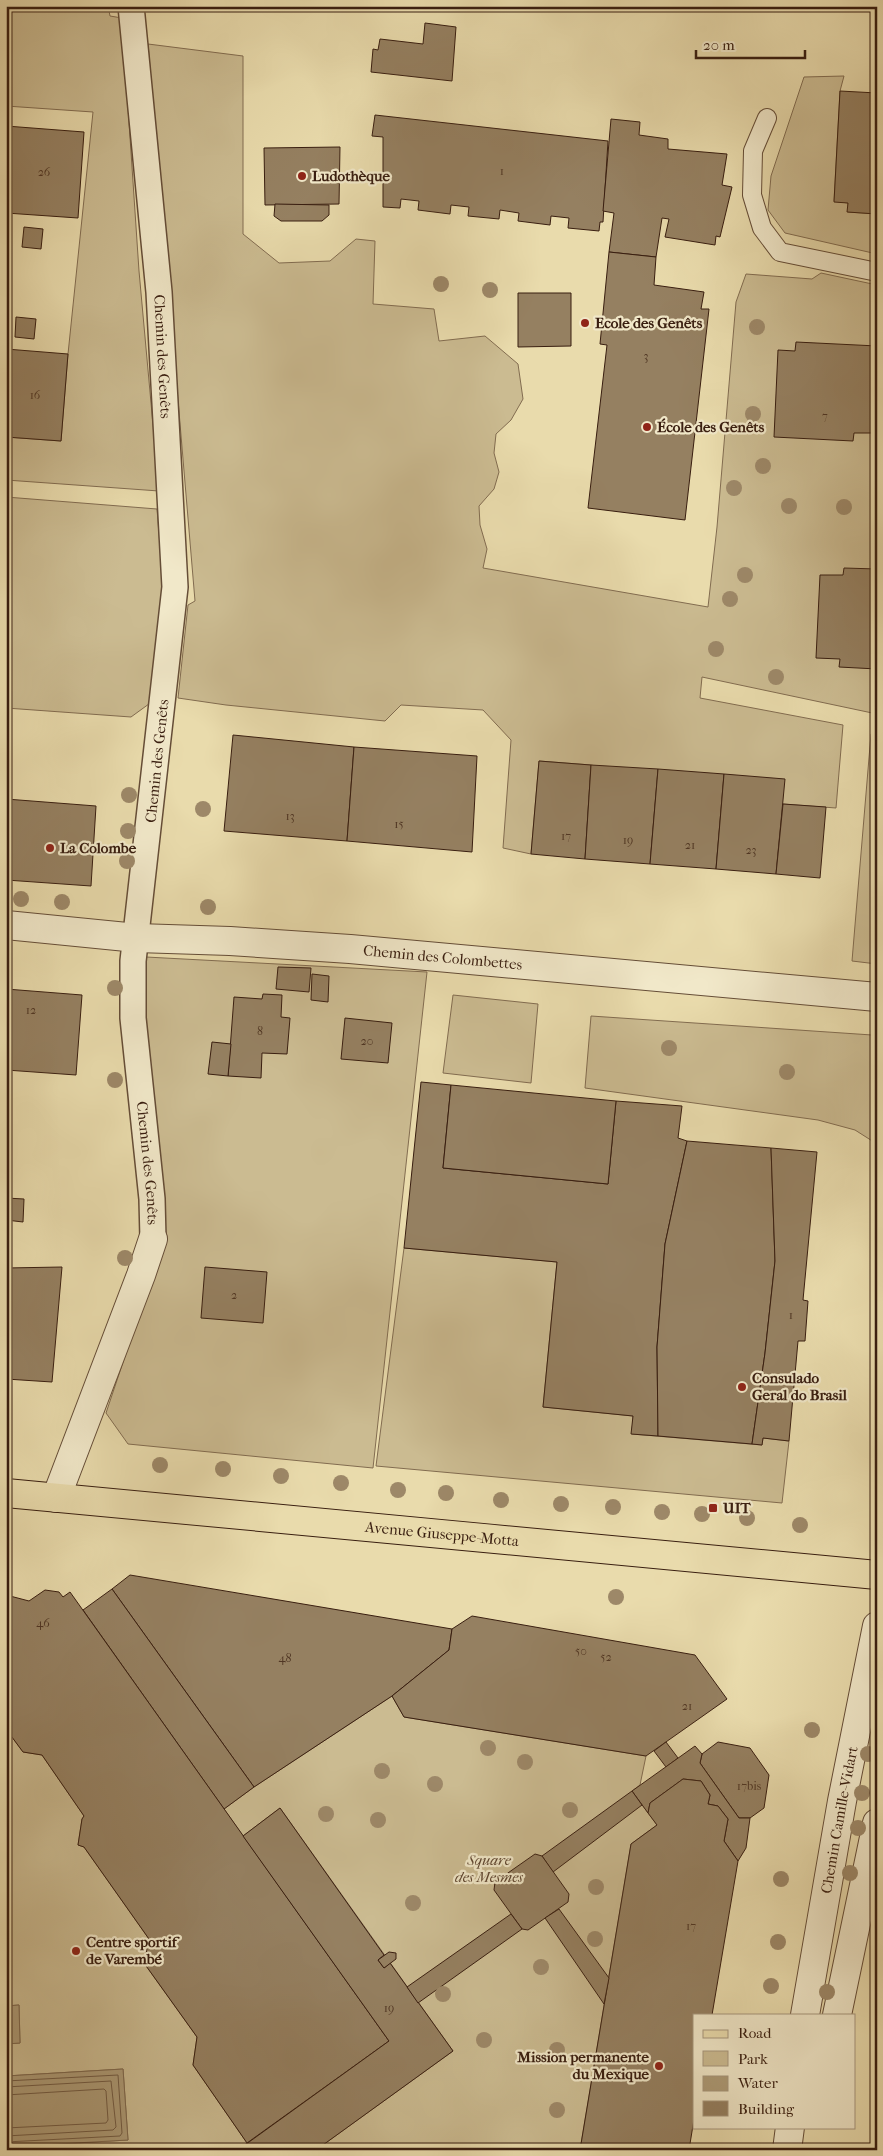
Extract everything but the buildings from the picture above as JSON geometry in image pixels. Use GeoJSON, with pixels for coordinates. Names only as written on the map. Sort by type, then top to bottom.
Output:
{"type":"FeatureCollection","features":[{"type":"Feature","properties":{"kind":"main road","name":"Avenue Giuseppe-Motta"},"geometry":{"type":"LineString","coordinates":[[6,1493],[877,1575]]}},
{"type":"Feature","properties":{"kind":"street","name":"Chemin des Genêts"},"geometry":{"type":"LineString","coordinates":[[56,1498],[141,1275],[152,1240],[152,1199],[133,1018],[134,961],[176,587],[159,292],[131,6]]}},
{"type":"Feature","properties":{"kind":"street","name":"Chemin des Colombettes"},"geometry":{"type":"LineString","coordinates":[[6,925],[137,938],[230,941],[340,948],[877,997]]}},
{"type":"Feature","properties":{"kind":"street","name":"Chemin Camille-Vidart"},"geometry":{"type":"LineString","coordinates":[[805,2014],[842,1801],[877,1626]]}},
{"type":"Feature","properties":{"kind":"street"},"geometry":{"type":"LineString","coordinates":[[837,2014],[877,1823]]}},
{"type":"Feature","properties":{"kind":"lane"},"geometry":{"type":"LineString","coordinates":[[767,118],[753,151],[752,195],[762,228],[780,252],[877,272]]}},
{"type":"Feature","properties":{"kind":"green space"},"geometry":{"type":"Polygon","coordinates":[[[6,6],[108,6],[110,16],[122,18],[139,271],[159,491],[6,480],[6,437],[61,441],[93,112],[6,106],[6,6]]]}},
{"type":"Feature","properties":{"kind":"green space"},"geometry":{"type":"Polygon","coordinates":[[[148,44],[243,56],[243,234],[279,263],[330,261],[356,239],[375,241],[373,304],[434,309],[439,341],[485,336],[518,364],[523,399],[511,420],[496,434],[494,453],[499,472],[494,489],[479,506],[480,525],[487,549],[483,568],[708,607],[717,527],[736,302],[746,274],[812,279],[821,273],[877,285],[877,714],[702,677],[700,698],[843,725],[836,808],[783,804],[591,765],[539,761],[531,854],[503,848],[511,740],[483,710],[401,705],[385,721],[226,705],[178,698],[188,605],[195,601],[148,44]]]}},
{"type":"Feature","properties":{"kind":"green space"},"geometry":{"type":"Polygon","coordinates":[[[844,76],[840,91],[834,201],[848,203],[848,212],[877,214],[877,254],[785,233],[768,210],[771,176],[804,77],[844,76]]]}},
{"type":"Feature","properties":{"kind":"green space"},"geometry":{"type":"Polygon","coordinates":[[[6,497],[157,509],[163,585],[153,701],[131,717],[6,708],[6,497]]]}},
{"type":"Feature","properties":{"kind":"green space"},"geometry":{"type":"Polygon","coordinates":[[[871,734],[877,735],[877,964],[852,961],[871,734]]]}},
{"type":"Feature","properties":{"kind":"green space"},"geometry":{"type":"Polygon","coordinates":[[[146,957],[427,972],[373,1468],[128,1444],[106,1413],[163,1243],[142,985],[146,957]]]}},
{"type":"Feature","properties":{"kind":"green space"},"geometry":{"type":"Polygon","coordinates":[[[453,995],[538,1004],[531,1083],[443,1073],[453,995]]]}},
{"type":"Feature","properties":{"kind":"green space"},"geometry":{"type":"Polygon","coordinates":[[[591,1016],[872,1035],[877,1038],[877,1144],[855,1130],[818,1120],[585,1088],[591,1016]]]}},
{"type":"Feature","properties":{"kind":"green space"},"geometry":{"type":"Polygon","coordinates":[[[404,1248],[557,1262],[543,1407],[633,1416],[632,1434],[762,1445],[763,1438],[789,1441],[782,1503],[376,1466],[404,1248]]]}},
{"type":"Feature","properties":{"kind":"green space","name":"Square des Mesmes"},"geometry":{"type":"Polygon","coordinates":[[[392,1696],[404,1717],[646,1756],[640,1785],[632,1791],[657,1825],[631,1844],[580,2150],[316,2150],[453,2051],[280,1808],[243,1836],[224,1809],[254,1787],[392,1696]]]}},
{"type":"Feature","properties":{"kind":"green space","name":"Centre sportif de Varembé"},"geometry":{"type":"Polygon","coordinates":[[[6,1729],[23,1752],[42,1755],[84,1816],[78,1845],[84,1847],[149,1939],[144,1963],[197,2037],[193,2065],[247,2143],[238,2150],[6,2150],[6,2147],[128,2140],[123,2069],[6,2076],[6,2044],[20,2043],[19,2005],[6,2006],[6,1729]]]}},
{"type":"Feature","properties":{"kind":"water"},"geometry":{"type":"Polygon","coordinates":[[[19,2005],[20,2043],[6,2044],[6,2006],[19,2005]]]}},
{"type":"Feature","properties":{"kind":"water"},"geometry":{"type":"Polygon","coordinates":[[[123,2069],[128,2140],[6,2147],[6,2076],[123,2069]]]}},
{"type":"Feature","properties":{"kind":"place","name":"Ludothèque"},"geometry":{"type":"Point","coordinates":[302,176]}},
{"type":"Feature","properties":{"kind":"place","name":"Ecole des Genêts"},"geometry":{"type":"Point","coordinates":[585,323]}},
{"type":"Feature","properties":{"kind":"place","name":"École des Genêts"},"geometry":{"type":"Point","coordinates":[647,427]}},
{"type":"Feature","properties":{"kind":"place","name":"La Colombe"},"geometry":{"type":"Point","coordinates":[50,848]}},
{"type":"Feature","properties":{"kind":"place","name":"Consulado Geral do Brasil"},"geometry":{"type":"Point","coordinates":[742,1387]}},
{"type":"Feature","properties":{"kind":"place","name":"UIT"},"geometry":{"type":"Point","coordinates":[713,1508]}},
{"type":"Feature","properties":{"kind":"place","name":"Centre sportif de Varembé"},"geometry":{"type":"Point","coordinates":[76,1951]}},
{"type":"Feature","properties":{"kind":"place","name":"Mission permanente du Mexique"},"geometry":{"type":"Point","coordinates":[659,2066]}}]}
